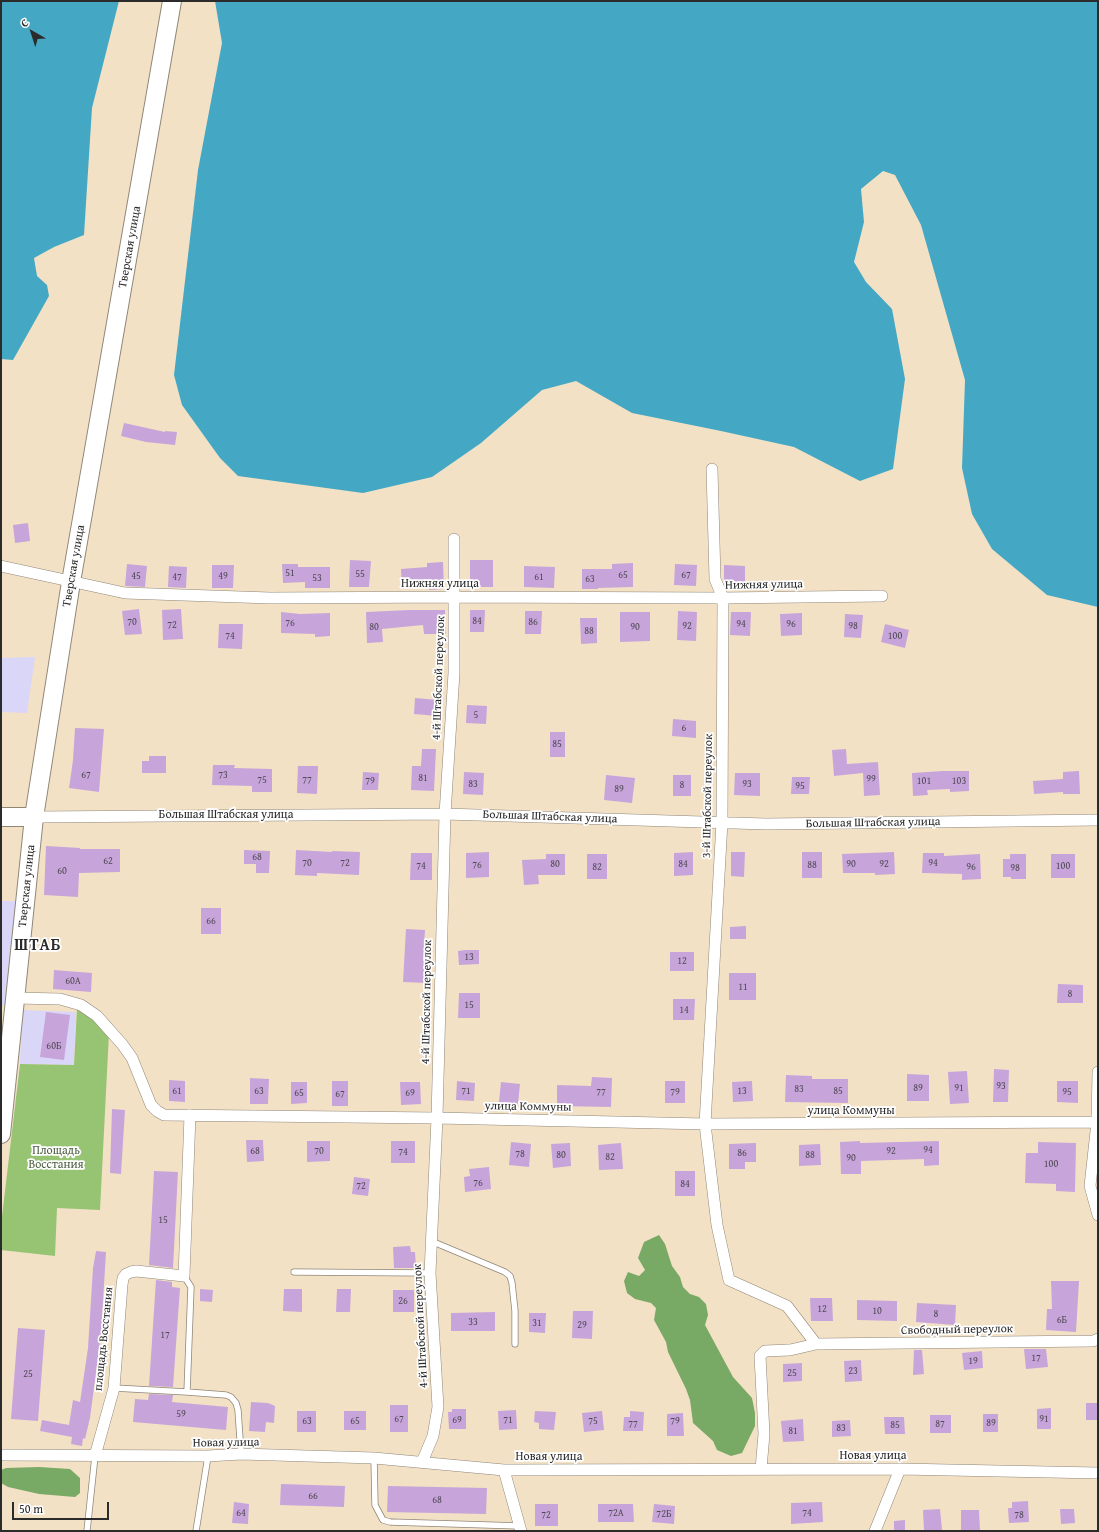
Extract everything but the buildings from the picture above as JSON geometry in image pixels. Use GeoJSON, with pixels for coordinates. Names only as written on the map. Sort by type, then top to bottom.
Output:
{"type":"FeatureCollection","features":[{"type":"Feature","properties":{"kind":"main road","name":"Тверская улица"},"geometry":{"type":"LineString","coordinates":[[1,1129],[34,817],[71,582],[172,1]]}},
{"type":"Feature","properties":{"kind":"main road","name":"Большая Штабская улица"},"geometry":{"type":"LineString","coordinates":[[1,817],[34,817]]}},
{"type":"Feature","properties":{"kind":"street","name":"3-й Штабской переулок"},"geometry":{"type":"LineString","coordinates":[[705,1124],[722,822],[723,598],[714,579],[712,469]]}},
{"type":"Feature","properties":{"kind":"street","name":"4-й Штабской переулок"},"geometry":{"type":"LineString","coordinates":[[422,1462],[433,1436],[438,1407],[430,1273],[438,1118],[445,814],[454,673],[454,539]]}},
{"type":"Feature","properties":{"kind":"street","name":"Нижняя улица"},"geometry":{"type":"LineString","coordinates":[[1,566],[125,593],[255,598],[723,598],[882,596]]}},
{"type":"Feature","properties":{"kind":"street","name":"Большая Штабская улица"},"geometry":{"type":"LineString","coordinates":[[34,817],[445,814],[766,824],[1098,820]]}},
{"type":"Feature","properties":{"kind":"street","name":"улица Коммуны"},"geometry":{"type":"LineString","coordinates":[[16,998],[60,999],[81,1005],[97,1016],[122,1044],[132,1058],[147,1097],[157,1111],[164,1115],[438,1118],[705,1124],[1098,1122]]}},
{"type":"Feature","properties":{"kind":"street"},"geometry":{"type":"LineString","coordinates":[[1098,1072],[1098,1122],[1090,1186],[1098,1214]]}},
{"type":"Feature","properties":{"kind":"street"},"geometry":{"type":"LineString","coordinates":[[184,1276],[190,1115]]}},
{"type":"Feature","properties":{"kind":"street"},"geometry":{"type":"LineString","coordinates":[[705,1124],[717,1225],[729,1280],[786,1306],[816,1344]]}},
{"type":"Feature","properties":{"kind":"street","name":"площадь Восстания"},"geometry":{"type":"LineString","coordinates":[[94,1456],[114,1388],[123,1278],[126,1274],[136,1271],[184,1276]]}},
{"type":"Feature","properties":{"kind":"street","name":"Свободный переулок"},"geometry":{"type":"LineString","coordinates":[[761,1469],[764,1434],[760,1356],[765,1352],[790,1350],[816,1344],[1093,1341],[1098,1339]]}},
{"type":"Feature","properties":{"kind":"street","name":"Новая улица"},"geometry":{"type":"LineString","coordinates":[[1,1455],[208,1456],[241,1454],[374,1458],[504,1470],[900,1469],[1098,1473]]}},
{"type":"Feature","properties":{"kind":"street"},"geometry":{"type":"LineString","coordinates":[[875,1531],[900,1469]]}},
{"type":"Feature","properties":{"kind":"street"},"geometry":{"type":"LineString","coordinates":[[504,1470],[521,1529]]}},
{"type":"Feature","properties":{"kind":"lane"},"geometry":{"type":"LineString","coordinates":[[431,1241],[505,1272],[510,1276],[515,1311],[515,1344]]}},
{"type":"Feature","properties":{"kind":"lane"},"geometry":{"type":"LineString","coordinates":[[294,1272],[430,1273]]}},
{"type":"Feature","properties":{"kind":"lane"},"geometry":{"type":"LineString","coordinates":[[184,1276],[191,1286],[187,1392]]}},
{"type":"Feature","properties":{"kind":"lane"},"geometry":{"type":"LineString","coordinates":[[114,1388],[187,1392],[226,1395],[231,1397],[236,1403],[238,1410],[241,1454]]}},
{"type":"Feature","properties":{"kind":"lane"},"geometry":{"type":"LineString","coordinates":[[87,1531],[94,1456]]}},
{"type":"Feature","properties":{"kind":"lane"},"geometry":{"type":"LineString","coordinates":[[196,1531],[208,1456]]}},
{"type":"Feature","properties":{"kind":"lane"},"geometry":{"type":"LineString","coordinates":[[374,1458],[375,1505],[383,1520],[390,1522],[521,1529]]}},
{"type":"Feature","properties":{"kind":"shaded area"},"geometry":{"type":"Polygon","coordinates":[[[35,657],[27,713],[1,712],[1,658],[35,657]]]}},
{"type":"Feature","properties":{"kind":"shaded area"},"geometry":{"type":"Polygon","coordinates":[[[1,901],[17,901],[9,1007],[1,1005],[1,901]]]}},
{"type":"Feature","properties":{"kind":"shaded area"},"geometry":{"type":"Polygon","coordinates":[[[22,1010],[76,1012],[74,1065],[20,1064],[22,1010]]]}},
{"type":"Feature","properties":{"kind":"green space","name":"Площадь Восстания"},"geometry":{"type":"Polygon","coordinates":[[[77,1008],[89,1012],[109,1033],[100,1210],[57,1208],[55,1256],[1,1250],[1,1225],[20,1064],[74,1065],[77,1008]]]}},
{"type":"Feature","properties":{"kind":"green space"},"geometry":{"type":"Polygon","coordinates":[[[659,1235],[665,1244],[672,1266],[680,1277],[683,1287],[690,1294],[699,1297],[706,1304],[708,1315],[705,1325],[733,1377],[752,1398],[755,1413],[755,1426],[742,1453],[731,1456],[717,1450],[713,1441],[693,1423],[690,1400],[686,1389],[668,1352],[666,1342],[654,1320],[656,1308],[651,1303],[635,1299],[627,1293],[624,1281],[628,1272],[639,1276],[645,1270],[638,1258],[644,1242],[659,1235]]]}},
{"type":"Feature","properties":{"kind":"green space"},"geometry":{"type":"Polygon","coordinates":[[[39,1467],[70,1469],[80,1478],[80,1493],[75,1497],[39,1494],[8,1487],[1,1483],[1,1470],[6,1468],[39,1467]]]}},
{"type":"Feature","properties":{"kind":"water"},"geometry":{"type":"Polygon","coordinates":[[[1,1],[119,1],[92,108],[84,235],[54,247],[34,258],[37,276],[47,285],[49,296],[13,360],[1,359],[1,1]]]}},
{"type":"Feature","properties":{"kind":"water"},"geometry":{"type":"Polygon","coordinates":[[[215,1],[1098,1],[1098,607],[1047,595],[992,549],[972,514],[962,468],[965,380],[921,225],[895,175],[883,171],[861,189],[864,222],[854,262],[866,282],[892,309],[905,379],[893,469],[860,481],[794,447],[632,413],[576,381],[542,390],[481,443],[432,477],[363,493],[238,476],[220,458],[182,405],[174,375],[198,170],[222,43],[215,1]]]}},
{"type":"Feature","properties":{"kind":"district","name":"ШТАБ"},"geometry":{"type":"Point","coordinates":[38,946]}}]}
